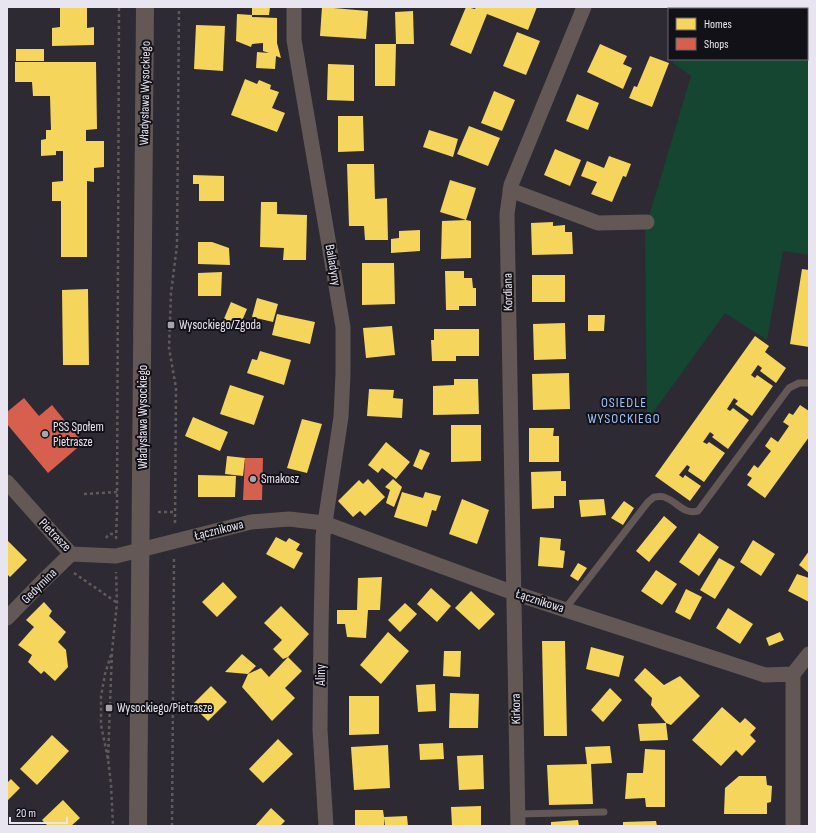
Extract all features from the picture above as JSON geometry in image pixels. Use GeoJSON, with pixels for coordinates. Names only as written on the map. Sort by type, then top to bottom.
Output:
{"type":"FeatureCollection","features":[{"type":"Feature","properties":{"kind":"street","name":"Władysława Wysockiego"},"geometry":{"type":"LineString","coordinates":[[138,826],[142,550],[146,7]]}},
{"type":"Feature","properties":{"kind":"street","name":"Balladyny"},"geometry":{"type":"LineString","coordinates":[[294,7],[294,40],[344,327],[341,417],[324,523]]}},
{"type":"Feature","properties":{"kind":"street","name":"Kordiana"},"geometry":{"type":"LineString","coordinates":[[514,592],[506,214],[511,185],[584,7]]}},
{"type":"Feature","properties":{"kind":"street"},"geometry":{"type":"LineString","coordinates":[[510,190],[598,223],[647,222]]}},
{"type":"Feature","properties":{"kind":"street","name":"Pietrasze"},"geometry":{"type":"LineString","coordinates":[[7,482],[70,554],[116,556],[142,550]]}},
{"type":"Feature","properties":{"kind":"street","name":"Łącznikowa"},"geometry":{"type":"LineString","coordinates":[[142,550],[251,522],[290,519],[324,523],[514,592],[765,675],[793,674]]}},
{"type":"Feature","properties":{"kind":"street","name":"Aliny"},"geometry":{"type":"LineString","coordinates":[[324,523],[320,730],[326,826]]}},
{"type":"Feature","properties":{"kind":"street","name":"Gedymina"},"geometry":{"type":"LineString","coordinates":[[7,618],[42,580],[70,554]]}},
{"type":"Feature","properties":{"kind":"street","name":"Kirkora"},"geometry":{"type":"LineString","coordinates":[[514,592],[518,820]]}},
{"type":"Feature","properties":{"kind":"street"},"geometry":{"type":"LineString","coordinates":[[794,826],[793,674],[809,654]]}},
{"type":"Feature","properties":{"kind":"lane"},"geometry":{"type":"LineString","coordinates":[[565,609],[648,502],[654,497],[663,497],[692,513],[698,511],[789,388],[799,383],[809,383]]}},
{"type":"Feature","properties":{"kind":"lane"},"geometry":{"type":"LineString","coordinates":[[518,820],[604,812]]}},
{"type":"Feature","properties":{"kind":"path"},"geometry":{"type":"LineString","coordinates":[[108,759],[112,651],[117,603],[119,7]]}},
{"type":"Feature","properties":{"kind":"path"},"geometry":{"type":"LineString","coordinates":[[172,826],[174,557],[178,540],[175,527],[176,388],[169,348],[171,293],[177,245],[179,7]]}},
{"type":"Feature","properties":{"kind":"path"},"geometry":{"type":"LineString","coordinates":[[84,494],[117,492]]}},
{"type":"Feature","properties":{"kind":"path"},"geometry":{"type":"LineString","coordinates":[[70,575],[74,573],[117,603]]}},
{"type":"Feature","properties":{"kind":"path"},"geometry":{"type":"LineString","coordinates":[[112,651],[105,674],[101,697],[101,726],[108,759],[113,826]]}},
{"type":"Feature","properties":{"kind":"green space"},"geometry":{"type":"Polygon","coordinates":[[[809,7],[809,255],[783,251],[767,340],[725,313],[647,421],[645,230],[691,76],[673,63],[674,60],[808,60],[808,8],[694,8],[809,7]]]}},
{"type":"Feature","properties":{"kind":"building: Homes"},"geometry":{"type":"Polygon","coordinates":[[[60,7],[87,7],[87,28],[94,27],[94,45],[52,46],[52,28],[60,27],[60,7]]]}},
{"type":"Feature","properties":{"kind":"building: Homes"},"geometry":{"type":"Polygon","coordinates":[[[252,7],[270,7],[269,15],[252,15],[252,7]]]}},
{"type":"Feature","properties":{"kind":"building: Homes"},"geometry":{"type":"Polygon","coordinates":[[[322,7],[368,11],[366,39],[320,36],[322,7]]]}},
{"type":"Feature","properties":{"kind":"building: Homes"},"geometry":{"type":"Polygon","coordinates":[[[466,7],[475,9],[476,7],[537,7],[528,30],[487,14],[471,54],[450,45],[466,7]]]}},
{"type":"Feature","properties":{"kind":"building: Homes"},"geometry":{"type":"Polygon","coordinates":[[[413,11],[414,44],[396,44],[395,12],[413,11]]]}},
{"type":"Feature","properties":{"kind":"building: Homes"},"geometry":{"type":"Polygon","coordinates":[[[237,14],[252,15],[252,17],[277,18],[277,43],[281,58],[276,56],[275,69],[256,68],[257,52],[269,53],[263,51],[263,43],[252,44],[251,47],[236,41],[237,14]]]}},
{"type":"Feature","properties":{"kind":"building: Homes"},"geometry":{"type":"Polygon","coordinates":[[[196,25],[225,26],[223,71],[194,69],[196,25]]]}},
{"type":"Feature","properties":{"kind":"building: Homes"},"geometry":{"type":"Polygon","coordinates":[[[517,32],[540,41],[526,75],[503,66],[517,32]]]}},
{"type":"Feature","properties":{"kind":"building: Homes"},"geometry":{"type":"Polygon","coordinates":[[[375,44],[396,44],[395,86],[375,86],[375,44]]]}},
{"type":"Feature","properties":{"kind":"building: Homes"},"geometry":{"type":"Polygon","coordinates":[[[600,44],[627,56],[623,64],[632,68],[623,89],[587,72],[600,44]]]}},
{"type":"Feature","properties":{"kind":"building: Homes"},"geometry":{"type":"Polygon","coordinates":[[[16,49],[44,49],[44,61],[16,61],[16,49]]]}},
{"type":"Feature","properties":{"kind":"building: Homes"},"geometry":{"type":"Polygon","coordinates":[[[650,56],[669,63],[652,107],[629,98],[634,86],[637,87],[650,56]]]}},
{"type":"Feature","properties":{"kind":"building: Homes"},"geometry":{"type":"Polygon","coordinates":[[[15,62],[96,62],[97,129],[86,130],[86,141],[104,141],[104,167],[94,168],[94,182],[87,181],[87,257],[61,257],[61,201],[52,201],[52,182],[63,181],[63,151],[56,151],[56,155],[41,156],[41,140],[46,139],[46,130],[51,130],[50,96],[33,96],[32,82],[15,82],[15,62]]]}},
{"type":"Feature","properties":{"kind":"building: Homes"},"geometry":{"type":"Polygon","coordinates":[[[328,64],[354,65],[354,101],[327,100],[328,64]]]}},
{"type":"Feature","properties":{"kind":"building: Homes"},"geometry":{"type":"Polygon","coordinates":[[[245,79],[257,84],[259,80],[271,85],[270,89],[279,92],[272,108],[285,113],[277,132],[231,115],[245,79]]]}},
{"type":"Feature","properties":{"kind":"building: Homes"},"geometry":{"type":"Polygon","coordinates":[[[494,91],[515,100],[502,131],[481,123],[494,91]]]}},
{"type":"Feature","properties":{"kind":"building: Homes"},"geometry":{"type":"Polygon","coordinates":[[[577,94],[599,103],[588,130],[566,121],[577,94]]]}},
{"type":"Feature","properties":{"kind":"building: Homes"},"geometry":{"type":"Polygon","coordinates":[[[338,116],[363,116],[364,151],[338,152],[338,116]]]}},
{"type":"Feature","properties":{"kind":"building: Homes"},"geometry":{"type":"Polygon","coordinates":[[[469,126],[500,138],[488,166],[457,154],[469,126]]]}},
{"type":"Feature","properties":{"kind":"building: Homes"},"geometry":{"type":"Polygon","coordinates":[[[429,130],[458,139],[453,157],[423,147],[429,130]]]}},
{"type":"Feature","properties":{"kind":"building: Homes"},"geometry":{"type":"Polygon","coordinates":[[[555,149],[581,160],[570,186],[544,175],[555,149]]]}},
{"type":"Feature","properties":{"kind":"building: Homes"},"geometry":{"type":"Polygon","coordinates":[[[609,156],[631,164],[626,177],[623,176],[612,202],[591,194],[597,182],[581,176],[587,161],[604,168],[609,156]]]}},
{"type":"Feature","properties":{"kind":"building: Homes"},"geometry":{"type":"Polygon","coordinates":[[[347,164],[374,164],[375,199],[387,198],[388,240],[365,240],[364,226],[349,226],[347,164]]]}},
{"type":"Feature","properties":{"kind":"building: Homes"},"geometry":{"type":"Polygon","coordinates":[[[193,175],[224,176],[224,201],[199,201],[199,184],[193,184],[193,175]]]}},
{"type":"Feature","properties":{"kind":"building: Homes"},"geometry":{"type":"Polygon","coordinates":[[[450,180],[476,188],[466,220],[440,212],[450,180]]]}},
{"type":"Feature","properties":{"kind":"building: Homes"},"geometry":{"type":"Polygon","coordinates":[[[261,202],[277,202],[277,214],[307,215],[306,260],[283,260],[284,248],[260,247],[261,202]]]}},
{"type":"Feature","properties":{"kind":"building: Homes"},"geometry":{"type":"Polygon","coordinates":[[[442,221],[471,221],[471,258],[441,259],[442,221]]]}},
{"type":"Feature","properties":{"kind":"building: Homes"},"geometry":{"type":"Polygon","coordinates":[[[553,222],[553,226],[565,225],[565,232],[572,232],[573,254],[532,255],[531,223],[553,222]]]}},
{"type":"Feature","properties":{"kind":"building: Homes"},"geometry":{"type":"Polygon","coordinates":[[[420,230],[420,251],[391,253],[391,239],[399,238],[399,231],[420,230]]]}},
{"type":"Feature","properties":{"kind":"building: Homes"},"geometry":{"type":"Polygon","coordinates":[[[198,242],[212,242],[229,248],[230,265],[198,264],[198,242]]]}},
{"type":"Feature","properties":{"kind":"building: Homes"},"geometry":{"type":"Polygon","coordinates":[[[362,263],[394,263],[395,304],[362,305],[362,263]]]}},
{"type":"Feature","properties":{"kind":"building: Homes"},"geometry":{"type":"Polygon","coordinates":[[[802,269],[809,270],[809,347],[790,344],[802,269]]]}},
{"type":"Feature","properties":{"kind":"building: Homes"},"geometry":{"type":"Polygon","coordinates":[[[445,271],[464,271],[464,278],[472,278],[473,288],[476,288],[476,306],[459,306],[459,310],[446,310],[445,271]]]}},
{"type":"Feature","properties":{"kind":"building: Homes"},"geometry":{"type":"Polygon","coordinates":[[[222,272],[221,296],[198,296],[198,273],[222,272]]]}},
{"type":"Feature","properties":{"kind":"building: Homes"},"geometry":{"type":"Polygon","coordinates":[[[532,275],[565,275],[565,302],[532,302],[532,275]]]}},
{"type":"Feature","properties":{"kind":"building: Homes"},"geometry":{"type":"Polygon","coordinates":[[[88,289],[89,365],[63,365],[62,290],[88,289]]]}},
{"type":"Feature","properties":{"kind":"building: Homes"},"geometry":{"type":"Polygon","coordinates":[[[257,298],[278,304],[273,322],[252,317],[257,298]]]}},
{"type":"Feature","properties":{"kind":"building: Homes"},"geometry":{"type":"Polygon","coordinates":[[[231,302],[247,309],[239,328],[223,321],[231,302]]]}},
{"type":"Feature","properties":{"kind":"building: Homes"},"geometry":{"type":"Polygon","coordinates":[[[277,314],[315,322],[310,344],[272,335],[277,314]]]}},
{"type":"Feature","properties":{"kind":"building: Homes"},"geometry":{"type":"Polygon","coordinates":[[[588,315],[605,315],[604,331],[588,331],[588,315]]]}},
{"type":"Feature","properties":{"kind":"building: Homes"},"geometry":{"type":"Polygon","coordinates":[[[565,323],[566,359],[534,360],[533,324],[565,323]]]}},
{"type":"Feature","properties":{"kind":"building: Homes"},"geometry":{"type":"Polygon","coordinates":[[[392,326],[395,355],[366,358],[363,328],[392,326]]]}},
{"type":"Feature","properties":{"kind":"building: Homes"},"geometry":{"type":"Polygon","coordinates":[[[434,329],[479,329],[479,356],[456,356],[456,361],[432,361],[431,340],[434,340],[434,329]]]}},
{"type":"Feature","properties":{"kind":"building: Homes"},"geometry":{"type":"Polygon","coordinates":[[[755,336],[769,346],[765,352],[786,368],[776,383],[760,371],[762,368],[758,365],[751,375],[755,378],[757,375],[773,386],[752,416],[735,404],[738,401],[734,398],[727,409],[730,411],[733,408],[749,420],[728,449],[712,437],[714,435],[710,432],[703,442],[707,444],[709,442],[725,453],[704,482],[688,471],[690,467],[687,465],[679,475],[683,478],[685,475],[701,486],[690,501],[655,476],[755,336]]]}},
{"type":"Feature","properties":{"kind":"building: Homes"},"geometry":{"type":"Polygon","coordinates":[[[260,351],[291,360],[284,385],[247,373],[252,359],[257,360],[260,351]]]}},
{"type":"Feature","properties":{"kind":"building: Homes"},"geometry":{"type":"Polygon","coordinates":[[[569,373],[570,409],[533,410],[532,374],[569,373]]]}},
{"type":"Feature","properties":{"kind":"building: Homes"},"geometry":{"type":"Polygon","coordinates":[[[454,379],[478,379],[479,414],[433,415],[433,386],[454,385],[454,379]]]}},
{"type":"Feature","properties":{"kind":"building: Homes"},"geometry":{"type":"Polygon","coordinates":[[[230,385],[264,396],[254,425],[220,414],[230,385]]]}},
{"type":"Feature","properties":{"kind":"building: Homes"},"geometry":{"type":"Polygon","coordinates":[[[369,389],[394,390],[393,398],[403,399],[402,418],[367,416],[369,389]]]}},
{"type":"Feature","properties":{"kind":"building: Homes"},"geometry":{"type":"Polygon","coordinates":[[[800,405],[809,411],[809,437],[765,498],[747,485],[752,478],[747,475],[754,465],[758,468],[771,451],[765,446],[771,437],[778,442],[789,426],[783,422],[789,413],[793,415],[800,405]]]}},
{"type":"Feature","properties":{"kind":"building: Homes"},"geometry":{"type":"Polygon","coordinates":[[[193,417],[228,432],[220,451],[185,436],[193,417]]]}},
{"type":"Feature","properties":{"kind":"building: Homes"},"geometry":{"type":"Polygon","coordinates":[[[302,419],[322,424],[307,473],[287,468],[302,419]]]}},
{"type":"Feature","properties":{"kind":"building: Homes"},"geometry":{"type":"Polygon","coordinates":[[[451,425],[481,425],[481,461],[451,462],[451,425]]]}},
{"type":"Feature","properties":{"kind":"building: Homes"},"geometry":{"type":"Polygon","coordinates":[[[529,428],[554,428],[553,436],[559,436],[559,462],[529,462],[529,428]]]}},
{"type":"Feature","properties":{"kind":"building: Homes"},"geometry":{"type":"Polygon","coordinates":[[[386,442],[410,462],[396,479],[382,468],[378,473],[368,465],[386,442]]]}},
{"type":"Feature","properties":{"kind":"building: Homes"},"geometry":{"type":"Polygon","coordinates":[[[420,449],[430,453],[422,470],[413,466],[420,449]]]}},
{"type":"Feature","properties":{"kind":"building: Homes"},"geometry":{"type":"Polygon","coordinates":[[[227,456],[245,458],[243,476],[225,474],[227,456]]]}},
{"type":"Feature","properties":{"kind":"building: Homes"},"geometry":{"type":"Polygon","coordinates":[[[561,471],[561,481],[566,481],[566,496],[554,496],[554,508],[532,509],[531,472],[561,471]]]}},
{"type":"Feature","properties":{"kind":"building: Homes"},"geometry":{"type":"Polygon","coordinates":[[[198,475],[236,476],[235,497],[198,497],[198,475]]]}},
{"type":"Feature","properties":{"kind":"building: Homes"},"geometry":{"type":"Polygon","coordinates":[[[368,479],[385,497],[365,516],[360,511],[353,517],[338,501],[359,480],[363,484],[368,479]]]}},
{"type":"Feature","properties":{"kind":"building: Homes"},"geometry":{"type":"Polygon","coordinates":[[[393,479],[402,487],[394,507],[386,503],[390,490],[385,487],[393,479]]]}},
{"type":"Feature","properties":{"kind":"building: Homes"},"geometry":{"type":"Polygon","coordinates":[[[402,492],[423,498],[425,492],[441,496],[436,511],[432,510],[427,527],[394,517],[402,492]]]}},
{"type":"Feature","properties":{"kind":"building: Homes"},"geometry":{"type":"Polygon","coordinates":[[[462,499],[489,510],[477,544],[449,534],[462,499]]]}},
{"type":"Feature","properties":{"kind":"building: Homes"},"geometry":{"type":"Polygon","coordinates":[[[604,499],[606,515],[581,517],[579,500],[604,499]]]}},
{"type":"Feature","properties":{"kind":"building: Homes"},"geometry":{"type":"Polygon","coordinates":[[[624,501],[634,508],[623,525],[611,518],[624,501]]]}},
{"type":"Feature","properties":{"kind":"building: Homes"},"geometry":{"type":"Polygon","coordinates":[[[664,516],[677,527],[649,562],[636,551],[664,516]]]}},
{"type":"Feature","properties":{"kind":"building: Homes"},"geometry":{"type":"Polygon","coordinates":[[[699,533],[719,547],[699,576],[679,562],[699,533]]]}},
{"type":"Feature","properties":{"kind":"building: Homes"},"geometry":{"type":"Polygon","coordinates":[[[276,537],[286,542],[289,538],[300,544],[296,550],[303,553],[294,569],[266,554],[276,537]]]}},
{"type":"Feature","properties":{"kind":"building: Homes"},"geometry":{"type":"Polygon","coordinates":[[[540,537],[561,539],[560,550],[565,551],[563,568],[538,566],[540,537]]]}},
{"type":"Feature","properties":{"kind":"building: Homes"},"geometry":{"type":"Polygon","coordinates":[[[7,540],[27,560],[10,577],[7,574],[7,540]]]}},
{"type":"Feature","properties":{"kind":"building: Homes"},"geometry":{"type":"Polygon","coordinates":[[[753,540],[775,554],[761,576],[740,562],[753,540]]]}},
{"type":"Feature","properties":{"kind":"building: Homes"},"geometry":{"type":"Polygon","coordinates":[[[809,551],[809,573],[799,565],[809,551]]]}},
{"type":"Feature","properties":{"kind":"building: Homes"},"geometry":{"type":"Polygon","coordinates":[[[719,558],[735,567],[715,599],[700,590],[719,558]]]}},
{"type":"Feature","properties":{"kind":"building: Homes"},"geometry":{"type":"Polygon","coordinates":[[[578,563],[587,568],[578,581],[570,576],[578,563]]]}},
{"type":"Feature","properties":{"kind":"building: Homes"},"geometry":{"type":"Polygon","coordinates":[[[656,570],[677,584],[662,605],[641,591],[656,570]]]}},
{"type":"Feature","properties":{"kind":"building: Homes"},"geometry":{"type":"Polygon","coordinates":[[[797,574],[809,578],[809,602],[788,591],[797,574]]]}},
{"type":"Feature","properties":{"kind":"building: Homes"},"geometry":{"type":"Polygon","coordinates":[[[382,577],[380,610],[368,610],[366,638],[347,637],[345,624],[337,624],[337,610],[357,610],[358,578],[382,577]]]}},
{"type":"Feature","properties":{"kind":"building: Homes"},"geometry":{"type":"Polygon","coordinates":[[[223,582],[237,597],[217,617],[202,602],[223,582]]]}},
{"type":"Feature","properties":{"kind":"building: Homes"},"geometry":{"type":"Polygon","coordinates":[[[431,588],[451,606],[437,622],[417,604],[431,588]]]}},
{"type":"Feature","properties":{"kind":"building: Homes"},"geometry":{"type":"Polygon","coordinates":[[[686,589],[702,597],[690,620],[675,612],[686,589]]]}},
{"type":"Feature","properties":{"kind":"building: Homes"},"geometry":{"type":"Polygon","coordinates":[[[471,591],[495,614],[479,630],[455,608],[471,591]]]}},
{"type":"Feature","properties":{"kind":"building: Homes"},"geometry":{"type":"Polygon","coordinates":[[[44,602],[52,611],[49,616],[66,632],[58,642],[66,650],[68,667],[55,681],[44,671],[41,674],[28,662],[32,655],[18,645],[34,627],[26,620],[44,602]]]}},
{"type":"Feature","properties":{"kind":"building: Homes"},"geometry":{"type":"Polygon","coordinates":[[[405,603],[417,614],[400,632],[388,620],[405,603]]]}},
{"type":"Feature","properties":{"kind":"building: Homes"},"geometry":{"type":"Polygon","coordinates":[[[281,606],[309,634],[288,657],[283,659],[273,649],[282,640],[264,623],[281,606]]]}},
{"type":"Feature","properties":{"kind":"building: Homes"},"geometry":{"type":"Polygon","coordinates":[[[728,608],[753,624],[740,644],[716,628],[728,608]]]}},
{"type":"Feature","properties":{"kind":"building: Homes"},"geometry":{"type":"Polygon","coordinates":[[[388,632],[409,651],[381,684],[360,665],[388,632]]]}},
{"type":"Feature","properties":{"kind":"building: Homes"},"geometry":{"type":"Polygon","coordinates":[[[780,632],[784,640],[769,646],[766,638],[780,632]]]}},
{"type":"Feature","properties":{"kind":"building: Homes"},"geometry":{"type":"Polygon","coordinates":[[[542,641],[565,641],[567,736],[544,736],[542,641]]]}},
{"type":"Feature","properties":{"kind":"building: Homes"},"geometry":{"type":"Polygon","coordinates":[[[591,647],[624,656],[619,677],[586,669],[591,647]]]}},
{"type":"Feature","properties":{"kind":"building: Homes"},"geometry":{"type":"Polygon","coordinates":[[[444,651],[461,651],[460,677],[443,676],[444,651]]]}},
{"type":"Feature","properties":{"kind":"building: Homes"},"geometry":{"type":"Polygon","coordinates":[[[242,654],[256,666],[248,674],[225,672],[242,654]]]}},
{"type":"Feature","properties":{"kind":"building: Homes"},"geometry":{"type":"Polygon","coordinates":[[[288,657],[302,671],[285,688],[295,698],[272,721],[242,687],[248,674],[261,668],[269,677],[288,657]]]}},
{"type":"Feature","properties":{"kind":"building: Homes"},"geometry":{"type":"Polygon","coordinates":[[[645,668],[664,685],[680,676],[700,696],[671,725],[666,723],[651,705],[652,698],[634,680],[645,668]]]}},
{"type":"Feature","properties":{"kind":"building: Homes"},"geometry":{"type":"Polygon","coordinates":[[[435,684],[436,711],[418,712],[416,685],[435,684]]]}},
{"type":"Feature","properties":{"kind":"building: Homes"},"geometry":{"type":"Polygon","coordinates":[[[211,686],[227,702],[208,721],[192,705],[211,686]]]}},
{"type":"Feature","properties":{"kind":"building: Homes"},"geometry":{"type":"Polygon","coordinates":[[[610,688],[622,700],[603,722],[591,710],[610,688]]]}},
{"type":"Feature","properties":{"kind":"building: Homes"},"geometry":{"type":"Polygon","coordinates":[[[450,693],[479,694],[478,728],[449,728],[450,693]]]}},
{"type":"Feature","properties":{"kind":"building: Homes"},"geometry":{"type":"Polygon","coordinates":[[[349,696],[379,696],[379,734],[349,735],[349,696]]]}},
{"type":"Feature","properties":{"kind":"building: Homes"},"geometry":{"type":"Polygon","coordinates":[[[722,707],[740,723],[745,718],[756,728],[750,735],[756,741],[742,756],[736,750],[721,766],[692,740],[722,707]]]}},
{"type":"Feature","properties":{"kind":"building: Homes"},"geometry":{"type":"Polygon","coordinates":[[[666,723],[668,740],[640,741],[638,724],[666,723]]]}},
{"type":"Feature","properties":{"kind":"building: Homes"},"geometry":{"type":"Polygon","coordinates":[[[52,735],[69,751],[37,785],[20,769],[52,735]]]}},
{"type":"Feature","properties":{"kind":"building: Homes"},"geometry":{"type":"Polygon","coordinates":[[[278,739],[293,754],[263,783],[249,769],[278,739]]]}},
{"type":"Feature","properties":{"kind":"building: Homes"},"geometry":{"type":"Polygon","coordinates":[[[443,743],[444,759],[420,760],[419,744],[443,743]]]}},
{"type":"Feature","properties":{"kind":"building: Homes"},"geometry":{"type":"Polygon","coordinates":[[[388,745],[390,788],[354,790],[351,747],[388,745]]]}},
{"type":"Feature","properties":{"kind":"building: Homes"},"geometry":{"type":"Polygon","coordinates":[[[610,746],[612,763],[591,764],[593,804],[549,805],[547,765],[587,764],[585,747],[610,746]]]}},
{"type":"Feature","properties":{"kind":"building: Homes"},"geometry":{"type":"Polygon","coordinates":[[[645,749],[665,750],[665,807],[646,807],[645,798],[625,799],[627,773],[643,773],[645,749]]]}},
{"type":"Feature","properties":{"kind":"building: Homes"},"geometry":{"type":"Polygon","coordinates":[[[483,755],[484,789],[459,790],[457,756],[483,755]]]}},
{"type":"Feature","properties":{"kind":"building: Homes"},"geometry":{"type":"Polygon","coordinates":[[[739,776],[766,776],[767,785],[772,786],[771,802],[767,803],[767,814],[724,814],[725,788],[739,776]]]}},
{"type":"Feature","properties":{"kind":"building: Homes"},"geometry":{"type":"Polygon","coordinates":[[[11,779],[20,788],[7,801],[7,783],[11,779]]]}},
{"type":"Feature","properties":{"kind":"building: Homes"},"geometry":{"type":"Polygon","coordinates":[[[63,800],[80,818],[71,826],[48,826],[42,820],[63,800]]]}},
{"type":"Feature","properties":{"kind":"building: Homes"},"geometry":{"type":"Polygon","coordinates":[[[481,806],[481,826],[452,826],[451,807],[481,806]]]}},
{"type":"Feature","properties":{"kind":"building: Homes"},"geometry":{"type":"Polygon","coordinates":[[[271,808],[285,821],[280,826],[255,826],[271,808]]]}},
{"type":"Feature","properties":{"kind":"building: Homes"},"geometry":{"type":"Polygon","coordinates":[[[355,810],[383,810],[384,817],[407,816],[408,826],[385,826],[384,818],[384,826],[355,826],[355,810]]]}},
{"type":"Feature","properties":{"kind":"building: Homes"},"geometry":{"type":"Polygon","coordinates":[[[578,820],[579,826],[551,826],[551,822],[578,820]]]}},
{"type":"Feature","properties":{"kind":"building: Homes"},"geometry":{"type":"Polygon","coordinates":[[[656,821],[657,826],[623,826],[623,822],[656,821]]]}},
{"type":"Feature","properties":{"kind":"building: Shops","name":"PSS Społem Pietrasze"},"geometry":{"type":"Polygon","coordinates":[[[24,398],[39,416],[52,405],[83,443],[48,473],[7,424],[7,412],[24,398]]]}},
{"type":"Feature","properties":{"kind":"building: Shops","name":"Smakosz"},"geometry":{"type":"Polygon","coordinates":[[[245,458],[263,458],[262,500],[243,500],[245,458]]]}},
{"type":"Feature","properties":{"kind":"place","name":"Wysockiego/Zgoda"},"geometry":{"type":"Point","coordinates":[171,325]}},
{"type":"Feature","properties":{"kind":"place","name":"PSS Społem Pietrasze"},"geometry":{"type":"Point","coordinates":[45,434]}},
{"type":"Feature","properties":{"kind":"place","name":"Smakosz"},"geometry":{"type":"Point","coordinates":[253,479]}},
{"type":"Feature","properties":{"kind":"place","name":"Wysockiego/Pietrasze"},"geometry":{"type":"Point","coordinates":[109,708]}},
{"type":"Feature","properties":{"kind":"district","name":"OSIEDLE WYSOCKIEGO"},"geometry":{"type":"Point","coordinates":[624,410]}}]}
